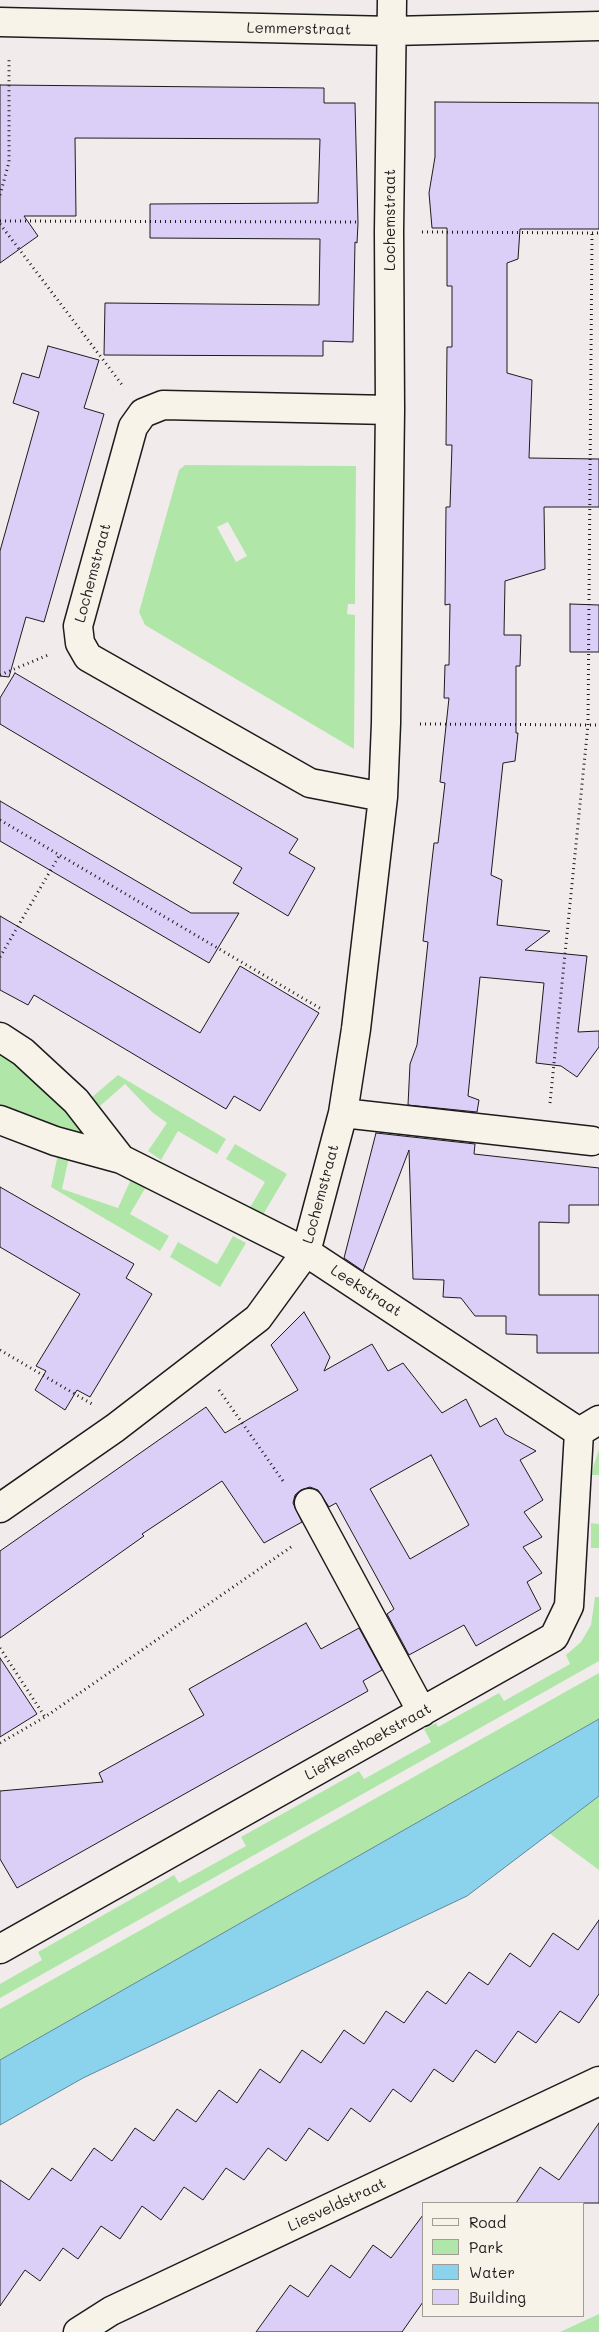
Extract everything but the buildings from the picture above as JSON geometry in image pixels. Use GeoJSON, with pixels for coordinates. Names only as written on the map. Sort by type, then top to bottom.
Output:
{"type":"FeatureCollection","features":[{"type":"Feature","properties":{"kind":"street","name":"Lochemstraat"},"geometry":{"type":"LineString","coordinates":[[0,1508],[115,1428],[258,1318],[306,1252],[342,1113],[356,1029],[383,797],[386,724],[390,410],[389,227],[392,0]]}},
{"type":"Feature","properties":{"kind":"street","name":"Lemmerstraat"},"geometry":{"type":"LineString","coordinates":[[5,23],[392,31],[599,26]]}},
{"type":"Feature","properties":{"kind":"street"},"geometry":{"type":"LineString","coordinates":[[143,413],[163,405],[390,410]]}},
{"type":"Feature","properties":{"kind":"street","name":"Lochemstraat"},"geometry":{"type":"LineString","coordinates":[[143,413],[133,427],[78,626],[80,642],[88,657],[310,783],[383,797]]}},
{"type":"Feature","properties":{"kind":"street","name":"Leekstraat"},"geometry":{"type":"LineString","coordinates":[[0,1037],[23,1052],[76,1101],[121,1159]]}},
{"type":"Feature","properties":{"kind":"street"},"geometry":{"type":"LineString","coordinates":[[342,1113],[592,1140]]}},
{"type":"Feature","properties":{"kind":"street","name":"Leekstraat"},"geometry":{"type":"LineString","coordinates":[[0,1120],[54,1141],[121,1159],[306,1252],[589,1426]]}},
{"type":"Feature","properties":{"kind":"street","name":"Liefkenshoekstraat"},"geometry":{"type":"LineString","coordinates":[[0,1949],[554,1637],[570,1606],[589,1426]]}},
{"type":"Feature","properties":{"kind":"street"},"geometry":{"type":"LineString","coordinates":[[315,1514],[422,1712]]}},
{"type":"Feature","properties":{"kind":"street","name":"Liesveldstraat"},"geometry":{"type":"LineString","coordinates":[[88,2329],[110,2312],[599,2082]]}},
{"type":"Feature","properties":{"kind":"path"},"geometry":{"type":"LineString","coordinates":[[0,195],[9,162],[5,23]]}},
{"type":"Feature","properties":{"kind":"path"},"geometry":{"type":"LineString","coordinates":[[0,222],[389,227],[599,233]]}},
{"type":"Feature","properties":{"kind":"path"},"geometry":{"type":"LineString","coordinates":[[0,222],[143,413]]}},
{"type":"Feature","properties":{"kind":"path"},"geometry":{"type":"LineString","coordinates":[[547,1135],[588,725],[592,233]]}},
{"type":"Feature","properties":{"kind":"path"},"geometry":{"type":"LineString","coordinates":[[0,675],[80,642]]}},
{"type":"Feature","properties":{"kind":"path"},"geometry":{"type":"LineString","coordinates":[[386,724],[599,725]]}},
{"type":"Feature","properties":{"kind":"path"},"geometry":{"type":"LineString","coordinates":[[0,820],[356,1029]]}},
{"type":"Feature","properties":{"kind":"path"},"geometry":{"type":"LineString","coordinates":[[0,957],[59,855]]}},
{"type":"Feature","properties":{"kind":"path"},"geometry":{"type":"LineString","coordinates":[[0,1350],[100,1408],[115,1428]]}},
{"type":"Feature","properties":{"kind":"path"},"geometry":{"type":"LineString","coordinates":[[0,1743],[45,1717],[315,1514],[302,1508],[200,1363]]}},
{"type":"Feature","properties":{"kind":"path"},"geometry":{"type":"LineString","coordinates":[[0,1648],[45,1717]]}},
{"type":"Feature","properties":{"kind":"green space"},"geometry":{"type":"Polygon","coordinates":[[[185,465],[356,466],[355,604],[348,604],[347,614],[355,615],[354,749],[145,625],[139,612],[179,470],[185,465]],[[228,522],[217,527],[236,562],[247,556],[228,522]]]}},
{"type":"Feature","properties":{"kind":"green space"},"geometry":{"type":"Polygon","coordinates":[[[0,1051],[62,1103],[83,1129],[81,1132],[75,1134],[0,1108],[0,1051]]]}},
{"type":"Feature","properties":{"kind":"green space"},"geometry":{"type":"Polygon","coordinates":[[[118,1075],[226,1139],[217,1154],[178,1131],[161,1160],[148,1151],[167,1123],[152,1112],[125,1084],[100,1106],[91,1098],[118,1075]]]}},
{"type":"Feature","properties":{"kind":"green space"},"geometry":{"type":"Polygon","coordinates":[[[235,1144],[287,1174],[261,1218],[248,1211],[265,1182],[226,1159],[235,1144]]]}},
{"type":"Feature","properties":{"kind":"green space"},"geometry":{"type":"Polygon","coordinates":[[[58,1154],[69,1157],[62,1189],[118,1208],[132,1177],[147,1185],[130,1214],[169,1236],[160,1251],[51,1187],[58,1154]]]}},
{"type":"Feature","properties":{"kind":"green space"},"geometry":{"type":"Polygon","coordinates":[[[233,1236],[246,1243],[220,1287],[170,1257],[178,1242],[217,1264],[233,1236]]]}},
{"type":"Feature","properties":{"kind":"green space"},"geometry":{"type":"Polygon","coordinates":[[[599,1449],[599,1475],[592,1475],[594,1465],[599,1449]]]}},
{"type":"Feature","properties":{"kind":"green space"},"geometry":{"type":"Polygon","coordinates":[[[591,1523],[599,1524],[599,1548],[591,1548],[591,1523]]]}},
{"type":"Feature","properties":{"kind":"green space"},"geometry":{"type":"Polygon","coordinates":[[[595,1597],[599,1597],[599,1661],[0,1998],[0,1984],[42,1960],[38,1952],[174,1875],[179,1883],[246,1846],[241,1837],[359,1771],[364,1779],[431,1742],[424,1729],[436,1723],[438,1727],[499,1693],[504,1701],[570,1664],[566,1655],[581,1642],[591,1625],[595,1597]]]}},
{"type":"Feature","properties":{"kind":"green space"},"geometry":{"type":"Polygon","coordinates":[[[599,1673],[599,1719],[0,2060],[0,2009],[599,1673]]]}},
{"type":"Feature","properties":{"kind":"green space"},"geometry":{"type":"Polygon","coordinates":[[[599,1796],[599,1870],[549,1833],[599,1796]]]}},
{"type":"Feature","properties":{"kind":"green space"},"geometry":{"type":"Polygon","coordinates":[[[599,2314],[599,2332],[560,2332],[599,2314]]]}},
{"type":"Feature","properties":{"kind":"water"},"geometry":{"type":"Polygon","coordinates":[[[599,1719],[599,1796],[467,1896],[83,2078],[0,2125],[0,2060],[599,1719]]]}}]}
